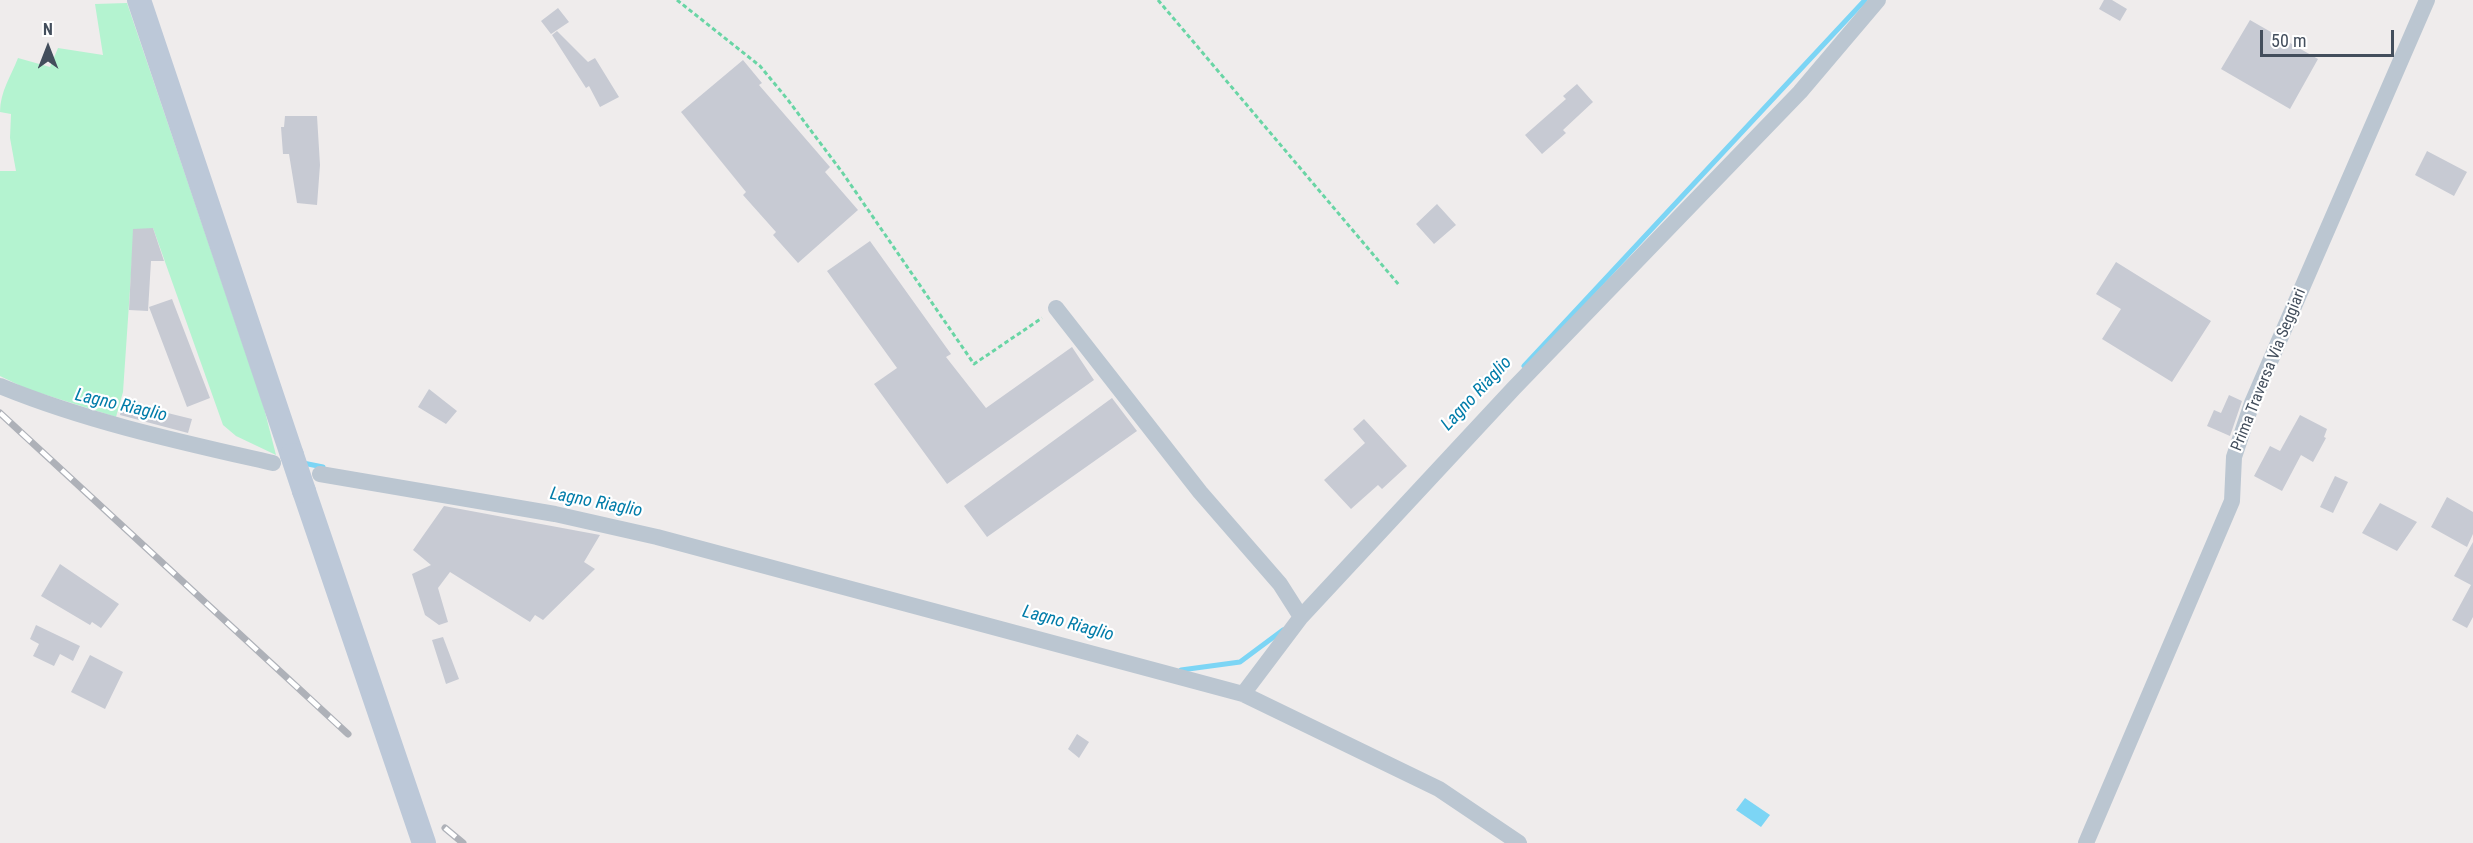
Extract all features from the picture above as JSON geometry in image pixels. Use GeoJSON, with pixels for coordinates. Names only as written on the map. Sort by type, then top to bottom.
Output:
{"type":"FeatureCollection","features":[{"type":"Feature","properties":{"kind":"main road"},"geometry":{"type":"LineString","coordinates":[[139,0],[283,459],[312,483],[424,843]]}},
{"type":"Feature","properties":{"kind":"street"},"geometry":{"type":"LineString","coordinates":[[1244,694],[1301,617],[1514,388],[1800,92],[1878,0]]}},
{"type":"Feature","properties":{"kind":"street","name":"Prima Traversa Via Seggiari"},"geometry":{"type":"LineString","coordinates":[[2086,843],[2232,501],[2234,457],[2252,403],[2427,0]]}},
{"type":"Feature","properties":{"kind":"street"},"geometry":{"type":"LineString","coordinates":[[1056,308],[1200,492],[1280,584],[1301,617]]}},
{"type":"Feature","properties":{"kind":"street"},"geometry":{"type":"LineString","coordinates":[[0,386],[30,398],[135,431],[283,459]]}},
{"type":"Feature","properties":{"kind":"street"},"geometry":{"type":"LineString","coordinates":[[312,483],[555,514],[657,537],[1244,694],[1439,789],[1519,843]]}},
{"type":"Feature","properties":{"kind":"path"},"geometry":{"type":"LineString","coordinates":[[677,0],[760,66],[788,100],[842,172],[974,364],[1056,308]]}},
{"type":"Feature","properties":{"kind":"path"},"geometry":{"type":"LineString","coordinates":[[1158,0],[1399,285]]}},
{"type":"Feature","properties":{"kind":"green space"},"geometry":{"type":"Polygon","coordinates":[[[127,3],[263,404],[276,455],[236,436],[223,425],[153,228],[132,260],[123,392],[116,417],[27,389],[0,376],[0,171],[16,171],[10,138],[11,114],[0,112],[4,91],[18,58],[50,67],[58,48],[103,55],[95,4],[127,3]]]}},
{"type":"Feature","properties":{"kind":"water"},"geometry":{"type":"Polygon","coordinates":[[[1745,798],[1770,815],[1761,827],[1736,810],[1745,798]]]}},
{"type":"Feature","properties":{"kind":"building"},"geometry":{"type":"Polygon","coordinates":[[[2104,0],[2112,0],[2127,9],[2120,21],[2099,9],[2104,0]]]}},
{"type":"Feature","properties":{"kind":"building"},"geometry":{"type":"Polygon","coordinates":[[[558,8],[569,22],[551,34],[541,21],[558,8]]]}},
{"type":"Feature","properties":{"kind":"building"},"geometry":{"type":"Polygon","coordinates":[[[2250,20],[2318,59],[2290,109],[2221,69],[2250,20]]]}},
{"type":"Feature","properties":{"kind":"building"},"geometry":{"type":"Polygon","coordinates":[[[557,31],[588,62],[595,58],[619,97],[600,107],[589,86],[586,88],[552,35],[557,31]]]}},
{"type":"Feature","properties":{"kind":"building"},"geometry":{"type":"Polygon","coordinates":[[[743,60],[762,83],[759,85],[830,167],[825,172],[858,210],[798,263],[773,235],[776,232],[743,195],[746,192],[681,112],[743,60]]]}},
{"type":"Feature","properties":{"kind":"building"},"geometry":{"type":"Polygon","coordinates":[[[1577,84],[1593,102],[1563,130],[1566,133],[1542,154],[1525,135],[1566,99],[1563,96],[1577,84]]]}},
{"type":"Feature","properties":{"kind":"building"},"geometry":{"type":"Polygon","coordinates":[[[285,116],[317,116],[320,165],[317,205],[297,203],[289,154],[283,154],[281,127],[284,127],[285,116]]]}},
{"type":"Feature","properties":{"kind":"building"},"geometry":{"type":"Polygon","coordinates":[[[2427,151],[2467,172],[2454,196],[2415,175],[2427,151]]]}},
{"type":"Feature","properties":{"kind":"building"},"geometry":{"type":"Polygon","coordinates":[[[1437,204],[1456,225],[1434,244],[1416,224],[1437,204]]]}},
{"type":"Feature","properties":{"kind":"building"},"geometry":{"type":"Polygon","coordinates":[[[153,228],[164,261],[151,261],[148,311],[129,310],[133,229],[153,228]]]}},
{"type":"Feature","properties":{"kind":"building"},"geometry":{"type":"Polygon","coordinates":[[[870,241],[951,354],[946,357],[986,408],[1072,347],[1094,380],[947,484],[874,384],[897,368],[827,271],[870,241]]]}},
{"type":"Feature","properties":{"kind":"building"},"geometry":{"type":"Polygon","coordinates":[[[2116,262],[2211,321],[2172,382],[2102,339],[2121,309],[2096,294],[2116,262]]]}},
{"type":"Feature","properties":{"kind":"building"},"geometry":{"type":"Polygon","coordinates":[[[172,299],[210,398],[187,407],[149,307],[172,299]]]}},
{"type":"Feature","properties":{"kind":"building"},"geometry":{"type":"Polygon","coordinates":[[[429,389],[457,411],[446,424],[418,407],[429,389]]]}},
{"type":"Feature","properties":{"kind":"building"},"geometry":{"type":"Polygon","coordinates":[[[2229,395],[2242,401],[2230,436],[2207,426],[2214,410],[2221,413],[2229,395]]]}},
{"type":"Feature","properties":{"kind":"building"},"geometry":{"type":"Polygon","coordinates":[[[1112,398],[1137,431],[987,537],[964,506],[1112,398]]]}},
{"type":"Feature","properties":{"kind":"building"},"geometry":{"type":"Polygon","coordinates":[[[123,402],[192,419],[188,433],[120,415],[123,402]]]}},
{"type":"Feature","properties":{"kind":"building"},"geometry":{"type":"Polygon","coordinates":[[[2300,415],[2327,429],[2324,437],[2326,438],[2313,462],[2301,455],[2282,491],[2254,476],[2270,446],[2280,451],[2300,415]]]}},
{"type":"Feature","properties":{"kind":"building"},"geometry":{"type":"Polygon","coordinates":[[[1364,419],[1407,466],[1382,489],[1378,485],[1351,509],[1324,480],[1365,443],[1353,429],[1364,419]]]}},
{"type":"Feature","properties":{"kind":"building"},"geometry":{"type":"Polygon","coordinates":[[[2335,476],[2348,482],[2333,513],[2320,507],[2335,476]]]}},
{"type":"Feature","properties":{"kind":"building"},"geometry":{"type":"Polygon","coordinates":[[[2447,497],[2473,512],[2473,534],[2467,547],[2431,527],[2447,497]]]}},
{"type":"Feature","properties":{"kind":"building"},"geometry":{"type":"Polygon","coordinates":[[[2380,503],[2417,522],[2397,551],[2362,533],[2380,503]]]}},
{"type":"Feature","properties":{"kind":"building"},"geometry":{"type":"Polygon","coordinates":[[[444,506],[600,535],[584,562],[595,569],[543,620],[535,615],[530,622],[450,572],[438,588],[448,622],[439,625],[425,615],[412,574],[431,565],[413,550],[444,506]]]}},
{"type":"Feature","properties":{"kind":"building"},"geometry":{"type":"Polygon","coordinates":[[[2473,542],[2473,617],[2467,628],[2452,620],[2471,585],[2454,576],[2473,542]]]}},
{"type":"Feature","properties":{"kind":"building"},"geometry":{"type":"Polygon","coordinates":[[[60,564],[119,604],[101,628],[92,622],[90,625],[41,596],[60,564]]]}},
{"type":"Feature","properties":{"kind":"building"},"geometry":{"type":"Polygon","coordinates":[[[36,625],[80,646],[73,661],[60,654],[54,666],[33,656],[39,644],[30,639],[36,625]]]}},
{"type":"Feature","properties":{"kind":"building"},"geometry":{"type":"Polygon","coordinates":[[[443,637],[459,679],[446,684],[432,640],[443,637]]]}},
{"type":"Feature","properties":{"kind":"building"},"geometry":{"type":"Polygon","coordinates":[[[90,655],[123,672],[105,709],[71,692],[90,655]]]}},
{"type":"Feature","properties":{"kind":"building"},"geometry":{"type":"Polygon","coordinates":[[[1077,734],[1089,742],[1079,758],[1068,749],[1077,734]]]}},
{"type":"Feature","properties":{"kind":"waterway","name":"Lagno Riaglio"},"geometry":{"type":"LineString","coordinates":[[1524,366],[1865,0]]}},
{"type":"Feature","properties":{"kind":"waterway","name":"Lagno Riaglio"},"geometry":{"type":"LineString","coordinates":[[303,463],[323,467]]}},
{"type":"Feature","properties":{"kind":"waterway","name":"Lagno Riaglio"},"geometry":{"type":"LineString","coordinates":[[1181,670],[1240,662],[1283,630]]}},
{"type":"Feature","properties":{"kind":"railway"},"geometry":{"type":"LineString","coordinates":[[0,413],[348,734]]}},
{"type":"Feature","properties":{"kind":"railway"},"geometry":{"type":"LineString","coordinates":[[445,828],[463,843]]}}]}
